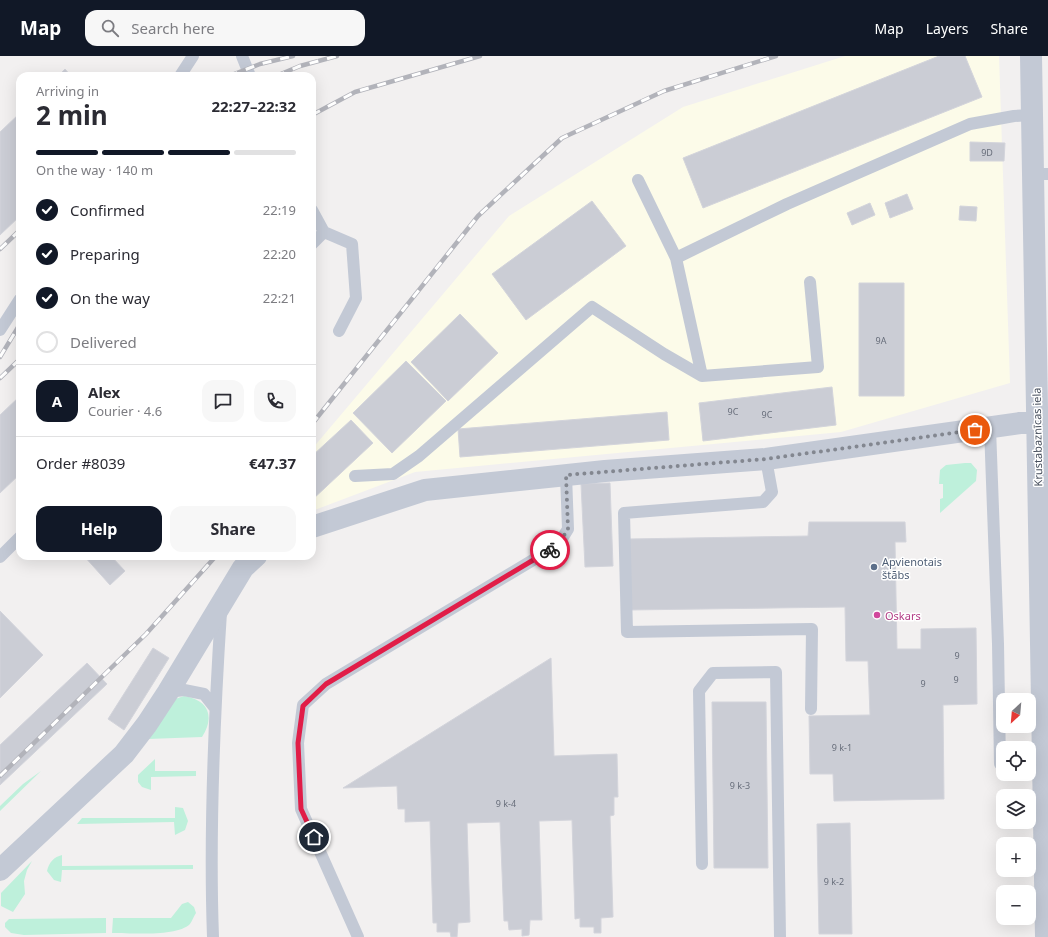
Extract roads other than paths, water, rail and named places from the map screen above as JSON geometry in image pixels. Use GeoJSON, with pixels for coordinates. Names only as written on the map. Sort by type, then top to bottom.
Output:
{"type":"FeatureCollection","features":[{"type":"Feature","properties":{"kind":"street","name":"Krustabaznīcas iela"},"geometry":{"type":"LineString","coordinates":[[1031,56],[1032,115],[1040,174],[1041,309],[1037,423],[1036,766],[1047,900],[1046,937]]}},
{"type":"Feature","properties":{"kind":"street"},"geometry":{"type":"LineString","coordinates":[[316,526],[425,490],[566,475],[766,459],[1020,423],[1037,423]]}},
{"type":"Feature","properties":{"kind":"street"},"geometry":{"type":"LineString","coordinates":[[0,870],[124,754],[147,724],[168,692],[243,568],[252,560]]}},
{"type":"Feature","properties":{"kind":"lane"},"geometry":{"type":"LineString","coordinates":[[183,72],[193,56]]}},
{"type":"Feature","properties":{"kind":"lane"},"geometry":{"type":"LineString","coordinates":[[242,56],[248,72]]}},
{"type":"Feature","properties":{"kind":"lane"},"geometry":{"type":"LineString","coordinates":[[676,258],[787,204],[970,124],[1014,116],[1032,115]]}},
{"type":"Feature","properties":{"kind":"lane"},"geometry":{"type":"LineString","coordinates":[[638,180],[676,258],[702,376]]}},
{"type":"Feature","properties":{"kind":"lane"},"geometry":{"type":"LineString","coordinates":[[316,217],[324,232],[352,244],[356,298],[339,331]]}},
{"type":"Feature","properties":{"kind":"lane"},"geometry":{"type":"LineString","coordinates":[[316,240],[324,232]]}},
{"type":"Feature","properties":{"kind":"lane"},"geometry":{"type":"LineString","coordinates":[[355,476],[393,474],[419,456],[592,307],[664,354],[702,376],[818,367],[810,282]]}},
{"type":"Feature","properties":{"kind":"lane"},"geometry":{"type":"LineString","coordinates":[[0,330],[16,305]]}},
{"type":"Feature","properties":{"kind":"lane"},"geometry":{"type":"LineString","coordinates":[[990,428],[998,644],[1000,741]]}},
{"type":"Feature","properties":{"kind":"lane"},"geometry":{"type":"LineString","coordinates":[[766,459],[772,492],[763,502],[624,513],[627,632],[812,629],[811,709]]}},
{"type":"Feature","properties":{"kind":"lane"},"geometry":{"type":"LineString","coordinates":[[358,937],[301,809],[298,743],[303,706],[326,684],[558,545],[568,529],[566,475]]}},
{"type":"Feature","properties":{"kind":"lane"},"geometry":{"type":"LineString","coordinates":[[0,557],[16,541]]}},
{"type":"Feature","properties":{"kind":"lane"},"geometry":{"type":"LineString","coordinates":[[213,937],[212,892],[215,708],[221,605]]}},
{"type":"Feature","properties":{"kind":"lane"},"geometry":{"type":"LineString","coordinates":[[702,864],[699,691],[713,673],[776,672],[780,937]]}},
{"type":"Feature","properties":{"kind":"lane"},"geometry":{"type":"LineString","coordinates":[[168,692],[184,690],[204,694],[215,708]]}},
{"type":"Feature","properties":{"kind":"railway"},"geometry":{"type":"LineString","coordinates":[[239,72],[260,64],[293,56]]}},
{"type":"Feature","properties":{"kind":"railway"},"geometry":{"type":"LineString","coordinates":[[286,72],[300,66],[337,56]]}},
{"type":"Feature","properties":{"kind":"railway"},"geometry":{"type":"LineString","coordinates":[[316,113],[355,92],[480,56]]}},
{"type":"Feature","properties":{"kind":"railway"},"geometry":{"type":"LineString","coordinates":[[316,419],[478,216],[562,138],[664,91],[776,56]]}},
{"type":"Feature","properties":{"kind":"railway"},"geometry":{"type":"LineString","coordinates":[[0,249],[16,234]]}},
{"type":"Feature","properties":{"kind":"railway"},"geometry":{"type":"LineString","coordinates":[[0,357],[16,331]]}},
{"type":"Feature","properties":{"kind":"railway"},"geometry":{"type":"LineString","coordinates":[[0,378],[16,363]]}},
{"type":"Feature","properties":{"kind":"railway"},"geometry":{"type":"LineString","coordinates":[[0,776],[146,634],[212,560]]}},
{"type":"Feature","properties":{"kind":"place","name":"Apvienotais štābs"},"geometry":{"type":"Point","coordinates":[874,567]}},
{"type":"Feature","properties":{"kind":"place","name":"Oskars"},"geometry":{"type":"Point","coordinates":[877,615]}}]}
